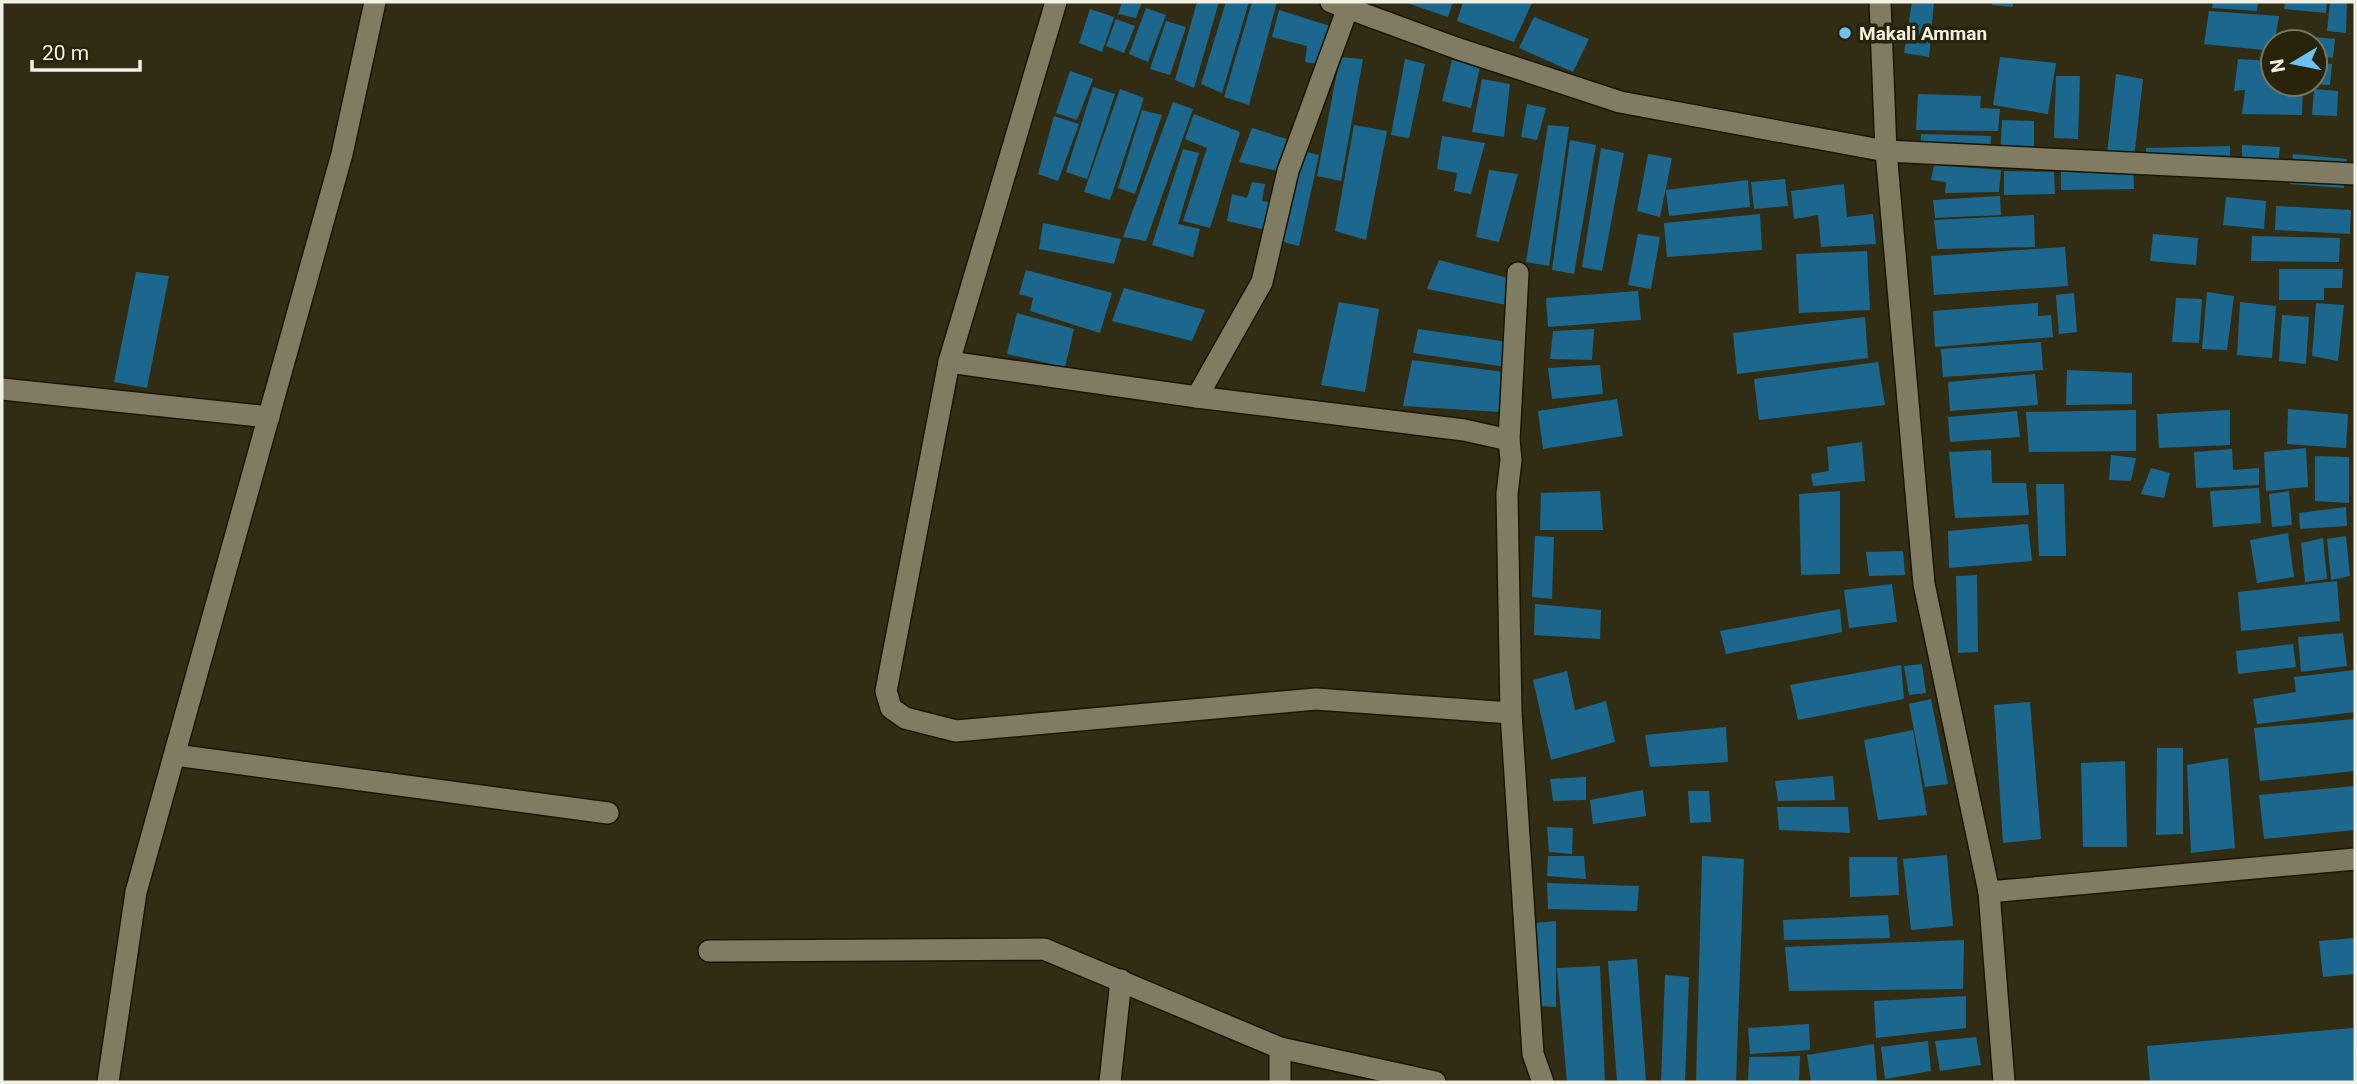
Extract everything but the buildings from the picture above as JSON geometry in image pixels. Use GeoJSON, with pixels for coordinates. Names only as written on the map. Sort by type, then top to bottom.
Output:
{"type":"FeatureCollection","features":[{"type":"Feature","properties":{"kind":"street"},"geometry":{"type":"LineString","coordinates":[[108,1082],[136,892],[342,154],[375,2]]}},
{"type":"Feature","properties":{"kind":"street"},"geometry":{"type":"LineString","coordinates":[[1056,2],[949,362],[886,691],[891,708],[905,718],[956,731],[1316,699],[1511,713]]}},
{"type":"Feature","properties":{"kind":"street"},"geometry":{"type":"LineString","coordinates":[[1880,2],[1886,151],[1924,584],[1989,892],[1999,1082]]}},
{"type":"Feature","properties":{"kind":"street"},"geometry":{"type":"LineString","coordinates":[[1197,397],[1262,282],[1287,171],[1343,4],[1456,48],[1620,102],[1886,151],[2355,174]]}},
{"type":"Feature","properties":{"kind":"street"},"geometry":{"type":"LineString","coordinates":[[1518,273],[1509,440],[1511,460],[1507,494],[1511,713],[1533,1054],[1543,1082]]}},
{"type":"Feature","properties":{"kind":"street"},"geometry":{"type":"LineString","coordinates":[[949,362],[1197,397],[1464,430],[1509,440]]}},
{"type":"Feature","properties":{"kind":"street"},"geometry":{"type":"LineString","coordinates":[[2,389],[269,417]]}},
{"type":"Feature","properties":{"kind":"street"},"geometry":{"type":"LineString","coordinates":[[175,755],[608,813]]}},
{"type":"Feature","properties":{"kind":"street"},"geometry":{"type":"LineString","coordinates":[[1989,892],[2355,859]]}},
{"type":"Feature","properties":{"kind":"street"},"geometry":{"type":"LineString","coordinates":[[709,951],[1044,949],[1280,1048],[1435,1082]]}},
{"type":"Feature","properties":{"kind":"street"},"geometry":{"type":"LineString","coordinates":[[1110,1082],[1121,980]]}},
{"type":"Feature","properties":{"kind":"street"},"geometry":{"type":"LineString","coordinates":[[1280,1048],[1280,1082]]}},
{"type":"Feature","properties":{"kind":"place","name":"Makali Amman"},"geometry":{"type":"Point","coordinates":[1845,33]}}]}
